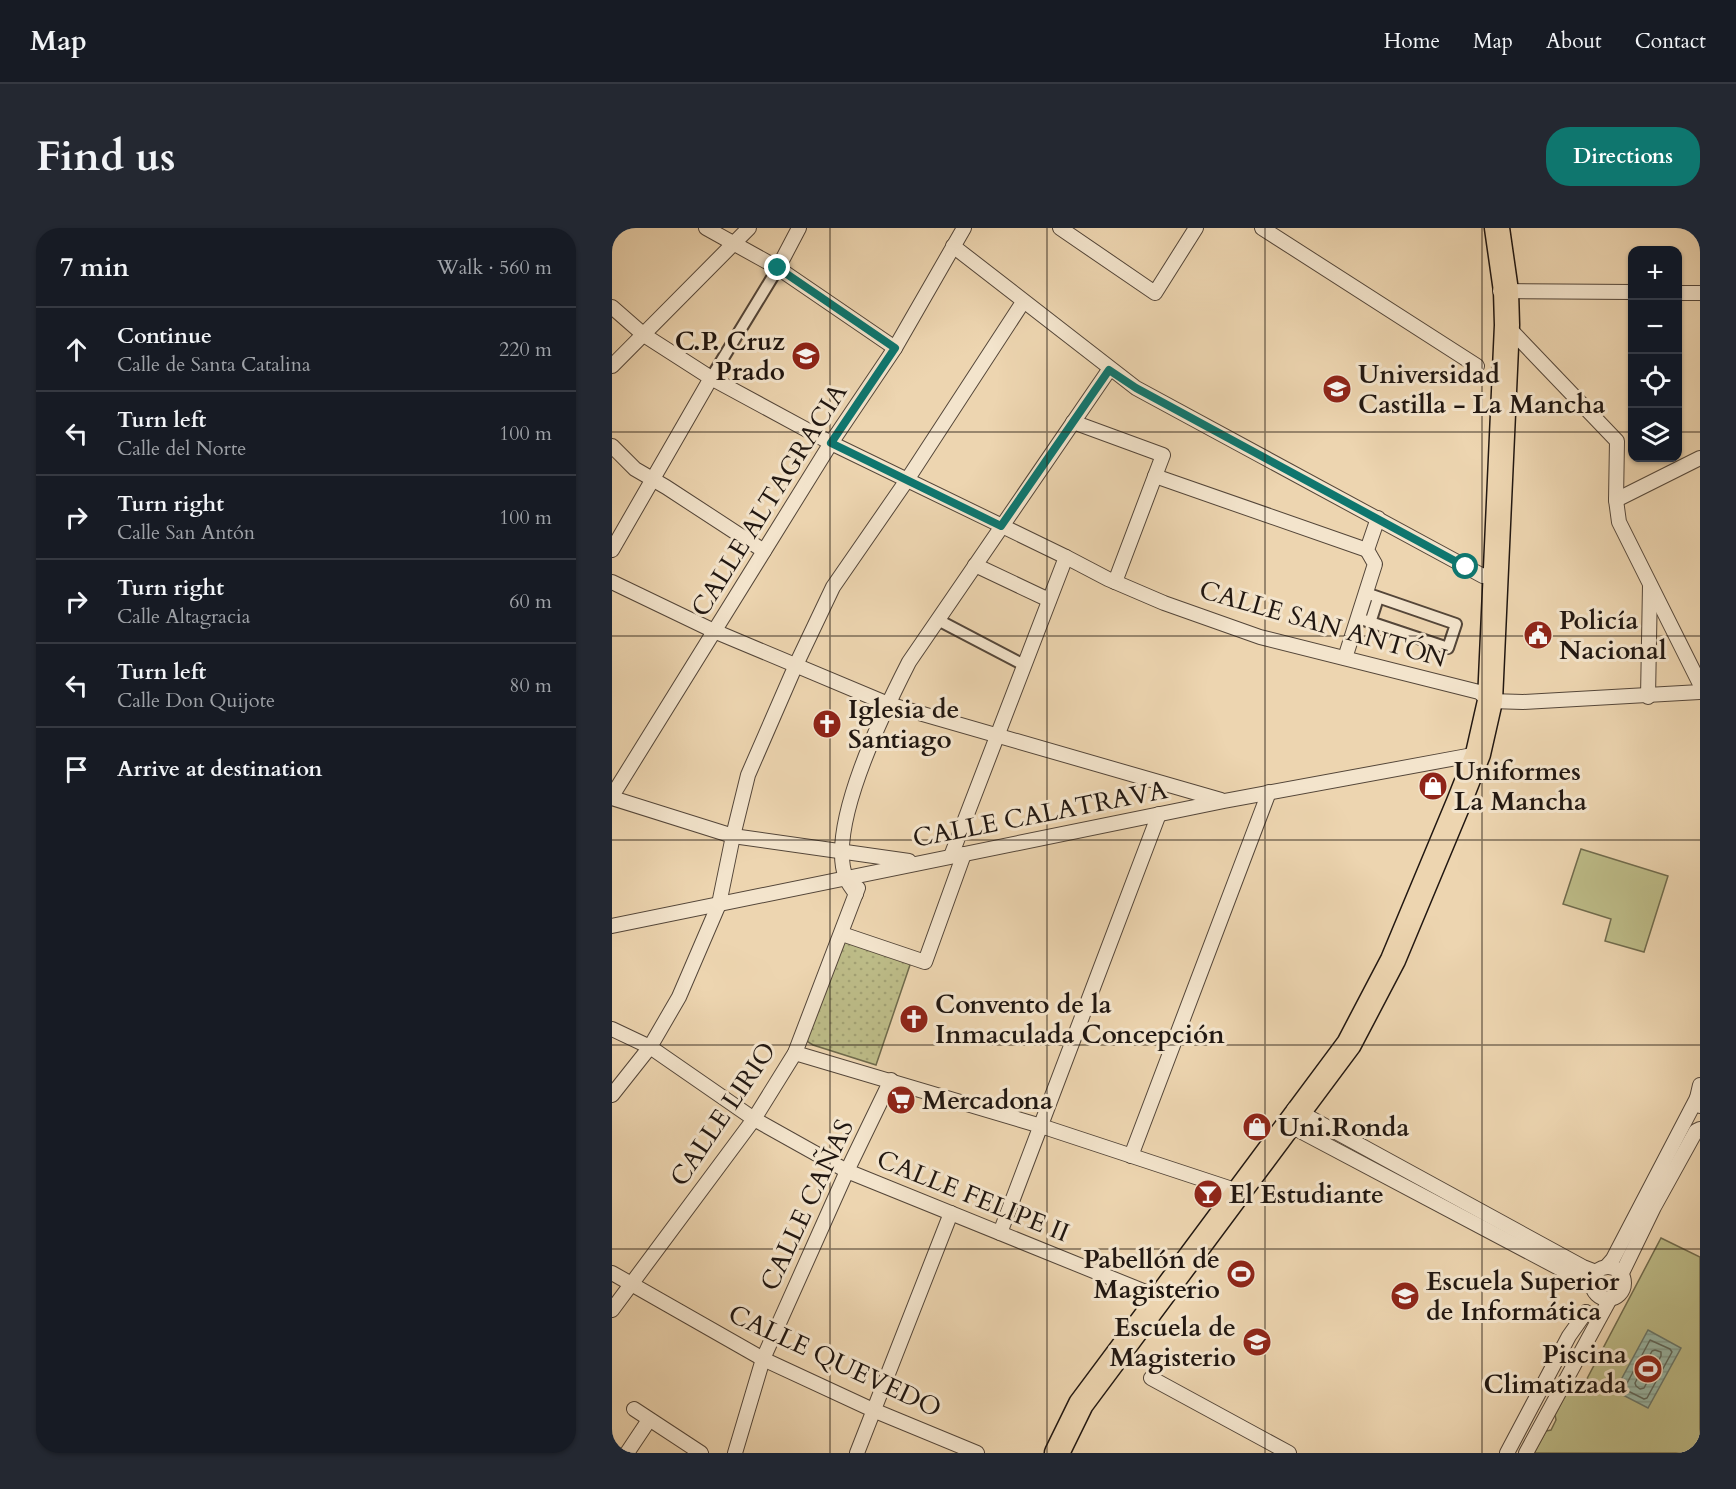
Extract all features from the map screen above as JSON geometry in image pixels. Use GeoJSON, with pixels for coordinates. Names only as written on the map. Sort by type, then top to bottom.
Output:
{"type":"FeatureCollection","features":[{"type":"Feature","properties":{"kind":"highway"},"geometry":{"type":"LineString","coordinates":[[1488,228],[1500,291]]}},
{"type":"Feature","properties":{"kind":"highway"},"geometry":{"type":"LineString","coordinates":[[1057,1453],[1081,1404],[1234,1191],[1349,1044],[1393,960],[1471,755],[1485,696],[1501,323],[1497,228]]}},
{"type":"Feature","properties":{"kind":"highway"},"geometry":{"type":"LineString","coordinates":[[1485,696],[1484,576],[1501,323]]}},
{"type":"Feature","properties":{"kind":"highway"},"geometry":{"type":"LineString","coordinates":[[1044,1453],[1072,1398],[1148,1293],[1234,1191]]}},
{"type":"Feature","properties":{"kind":"street"},"geometry":{"type":"LineString","coordinates":[[706,228],[778,268],[895,348]]}},
{"type":"Feature","properties":{"kind":"street"},"geometry":{"type":"LineString","coordinates":[[612,366],[749,228]]}},
{"type":"Feature","properties":{"kind":"street"},"geometry":{"type":"LineString","coordinates":[[612,550],[711,378],[778,268],[799,228]]}},
{"type":"Feature","properties":{"kind":"street","name":"CALLE ALTAGRACIA"},"geometry":{"type":"LineString","coordinates":[[612,797],[831,443],[895,348],[964,228]]}},
{"type":"Feature","properties":{"kind":"street"},"geometry":{"type":"LineString","coordinates":[[1060,228],[1155,293],[1196,228]]}},
{"type":"Feature","properties":{"kind":"street"},"geometry":{"type":"LineString","coordinates":[[1262,228],[1477,366]]}},
{"type":"Feature","properties":{"kind":"street"},"geometry":{"type":"LineString","coordinates":[[953,246],[1109,370],[1136,388],[1484,576]]}},
{"type":"Feature","properties":{"kind":"street"},"geometry":{"type":"LineString","coordinates":[[1500,291],[1628,292]]}},
{"type":"Feature","properties":{"kind":"street"},"geometry":{"type":"LineString","coordinates":[[1682,292],[1700,293]]}},
{"type":"Feature","properties":{"kind":"street"},"geometry":{"type":"LineString","coordinates":[[612,1095],[650,1047],[679,997],[719,904],[748,775],[833,587],[907,480],[1023,302]]}},
{"type":"Feature","properties":{"kind":"street","name":"CALLE SAN ANTÓN"},"geometry":{"type":"LineString","coordinates":[[612,307],[644,335],[711,378],[831,443],[1115,582],[1164,603],[1260,637],[1485,696],[1523,702],[1648,697],[1700,692]]}},
{"type":"Feature","properties":{"kind":"street"},"geometry":{"type":"LineString","coordinates":[[1501,323],[1617,441],[1616,500],[1619,522],[1700,684]]}},
{"type":"Feature","properties":{"kind":"street"},"geometry":{"type":"LineString","coordinates":[[855,894],[846,878],[842,851],[845,817],[876,728],[909,662],[1109,370]]}},
{"type":"Feature","properties":{"kind":"street"},"geometry":{"type":"LineString","coordinates":[[1073,422],[1163,455],[1115,582]]}},
{"type":"Feature","properties":{"kind":"street"},"geometry":{"type":"LineString","coordinates":[[612,446],[635,469],[764,551]]}},
{"type":"Feature","properties":{"kind":"street"},"geometry":{"type":"LineString","coordinates":[[1616,500],[1700,458]]}},
{"type":"Feature","properties":{"kind":"street"},"geometry":{"type":"LineString","coordinates":[[1155,476],[1367,550],[1376,564],[1372,596],[1364,620],[1346,658]]}},
{"type":"Feature","properties":{"kind":"street"},"geometry":{"type":"LineString","coordinates":[[1367,550],[1378,519]]}},
{"type":"Feature","properties":{"kind":"street"},"geometry":{"type":"LineString","coordinates":[[842,934],[925,962],[957,855],[997,735],[1066,557]]}},
{"type":"Feature","properties":{"kind":"street"},"geometry":{"type":"LineString","coordinates":[[975,565],[1049,600]]}},
{"type":"Feature","properties":{"kind":"street"},"geometry":{"type":"LineString","coordinates":[[612,582],[795,667],[888,704],[1224,801]]}},
{"type":"Feature","properties":{"kind":"street"},"geometry":{"type":"LineString","coordinates":[[1648,697],[1650,583]]}},
{"type":"Feature","properties":{"kind":"street"},"geometry":{"type":"LineString","coordinates":[[1364,620],[1448,648],[1456,624],[1372,596]]}},
{"type":"Feature","properties":{"kind":"street"},"geometry":{"type":"LineString","coordinates":[[938,620],[1024,665]]}},
{"type":"Feature","properties":{"kind":"street","name":"CALLE CALATRAVA"},"geometry":{"type":"LineString","coordinates":[[612,926],[1269,792],[1471,755]]}},
{"type":"Feature","properties":{"kind":"street"},"geometry":{"type":"LineString","coordinates":[[1131,1156],[1269,792]]}},
{"type":"Feature","properties":{"kind":"street"},"geometry":{"type":"LineString","coordinates":[[612,797],[733,836],[920,862]]}},
{"type":"Feature","properties":{"kind":"street"},"geometry":{"type":"LineString","coordinates":[[1000,1233],[1159,814]]}},
{"type":"Feature","properties":{"kind":"street","name":"CALLE LIRIO"},"geometry":{"type":"LineString","coordinates":[[612,1311],[754,1119],[795,1053],[842,934],[862,874]]}},
{"type":"Feature","properties":{"kind":"street","name":"CALLE FELIPE II"},"geometry":{"type":"LineString","coordinates":[[612,1029],[650,1047],[754,1119],[847,1170],[1148,1293]]}},
{"type":"Feature","properties":{"kind":"street"},"geometry":{"type":"LineString","coordinates":[[795,1053],[1041,1126],[1234,1191]]}},
{"type":"Feature","properties":{"kind":"street","name":"CALLE CAÑAS"},"geometry":{"type":"LineString","coordinates":[[735,1453],[763,1359],[847,1170],[891,1080]]}},
{"type":"Feature","properties":{"kind":"street"},"geometry":{"type":"LineString","coordinates":[[1526,1453],[1613,1259],[1699,1096]]}},
{"type":"Feature","properties":{"kind":"street"},"geometry":{"type":"LineString","coordinates":[[1290,1117],[1601,1286],[1618,1295],[1622,1290],[1621,1275],[1616,1269],[1601,1286],[1569,1336],[1507,1453]]}},
{"type":"Feature","properties":{"kind":"street"},"geometry":{"type":"LineString","coordinates":[[1621,1275],[1654,1207],[1696,1131],[1700,1129]]}},
{"type":"Feature","properties":{"kind":"street"},"geometry":{"type":"LineString","coordinates":[[857,1453],[951,1213]]}},
{"type":"Feature","properties":{"kind":"street","name":"CALLE QUEVEDO"},"geometry":{"type":"LineString","coordinates":[[612,1273],[763,1359],[873,1410],[977,1453]]}},
{"type":"Feature","properties":{"kind":"street"},"geometry":{"type":"LineString","coordinates":[[1150,1378],[1289,1453]]}},
{"type":"Feature","properties":{"kind":"street"},"geometry":{"type":"LineString","coordinates":[[634,1409],[701,1453]]}},
{"type":"Feature","properties":{"kind":"street"},"geometry":{"type":"LineString","coordinates":[[627,1453],[649,1420]]}},
{"type":"Feature","properties":{"kind":"shaded area"},"geometry":{"type":"Polygon","coordinates":[[[1581,849],[1668,876],[1644,952],[1605,941],[1611,919],[1563,904],[1581,849]]]}},
{"type":"Feature","properties":{"kind":"shaded area"},"geometry":{"type":"Polygon","coordinates":[[[847,941],[911,962],[876,1065],[813,1045],[807,1039],[844,942],[847,941]]]}},
{"type":"Feature","properties":{"kind":"shaded area"},"geometry":{"type":"Polygon","coordinates":[[[1661,1238],[1700,1257],[1700,1453],[1534,1453],[1546,1431],[1551,1430],[1556,1420],[1555,1415],[1570,1386],[1575,1390],[1576,1388],[1581,1390],[1661,1238]]]}},
{"type":"Feature","properties":{"kind":"water","name":"Piscina Climatizada"},"geometry":{"type":"Polygon","coordinates":[[[1648,1330],[1681,1348],[1648,1408],[1615,1391],[1648,1330]]]}},
{"type":"Feature","properties":{"kind":"place","name":"C.P. Cruz Prado"},"geometry":{"type":"Point","coordinates":[806,356]}},
{"type":"Feature","properties":{"kind":"place","name":"Universidad Castilla - La Mancha"},"geometry":{"type":"Point","coordinates":[1337,389]}},
{"type":"Feature","properties":{"kind":"place","name":"Policía Nacional"},"geometry":{"type":"Point","coordinates":[1538,635]}},
{"type":"Feature","properties":{"kind":"place","name":"Iglesia de Santiago"},"geometry":{"type":"Point","coordinates":[827,724]}},
{"type":"Feature","properties":{"kind":"place","name":"Uniformes La Mancha"},"geometry":{"type":"Point","coordinates":[1433,786]}},
{"type":"Feature","properties":{"kind":"place","name":"Convento de la Inmaculada Concepción"},"geometry":{"type":"Point","coordinates":[914,1019]}},
{"type":"Feature","properties":{"kind":"place","name":"Mercadona"},"geometry":{"type":"Point","coordinates":[901,1100]}},
{"type":"Feature","properties":{"kind":"place","name":"Uni.Ronda"},"geometry":{"type":"Point","coordinates":[1257,1127]}},
{"type":"Feature","properties":{"kind":"place","name":"El Estudiante"},"geometry":{"type":"Point","coordinates":[1208,1194]}},
{"type":"Feature","properties":{"kind":"place","name":"Pabellón de Magisterio"},"geometry":{"type":"Point","coordinates":[1241,1274]}},
{"type":"Feature","properties":{"kind":"place","name":"Escuela Superior de Informática"},"geometry":{"type":"Point","coordinates":[1405,1296]}},
{"type":"Feature","properties":{"kind":"place","name":"Escuela de Magisterio"},"geometry":{"type":"Point","coordinates":[1257,1342]}},
{"type":"Feature","properties":{"kind":"place","name":"Piscina Climatizada"},"geometry":{"type":"Point","coordinates":[1648,1369]}},
{"type":"Feature","properties":{"kind":"route"},"geometry":{"type":"LineString","coordinates":[[778,268],[895,348],[831,443],[1001,526],[1109,370],[1136,388],[1466,567]]}}]}
